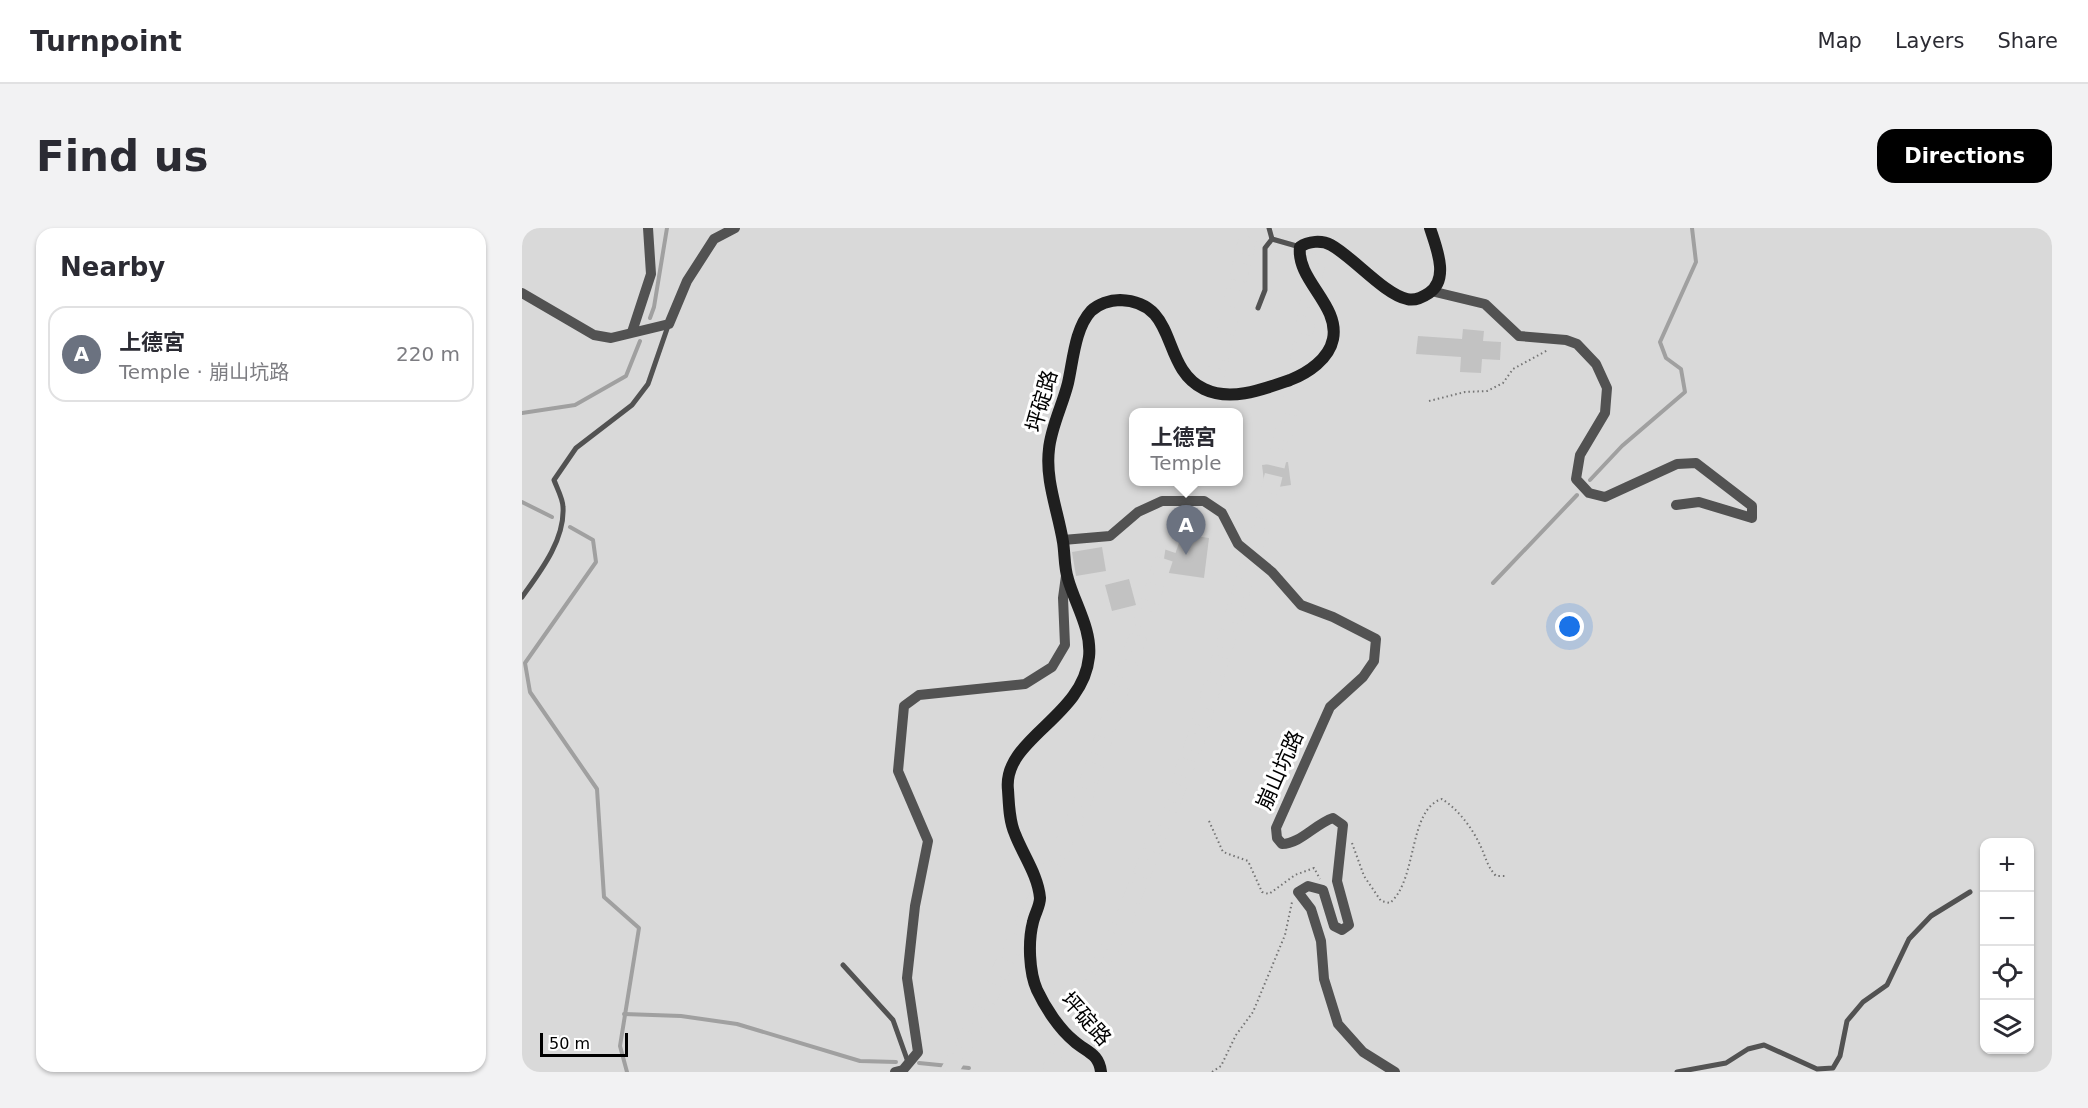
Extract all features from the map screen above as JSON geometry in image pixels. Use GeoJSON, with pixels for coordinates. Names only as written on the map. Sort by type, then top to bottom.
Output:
{"type":"FeatureCollection","features":[{"type":"Feature","properties":{"kind":"main road"},"geometry":{"type":"LineString","coordinates":[[1300,247],[1314,242],[1329,243],[1404,299],[1421,297],[1431,291],[1440,277],[1440,261],[1430,228]]}},
{"type":"Feature","properties":{"kind":"main road","name":"坪碇路"},"geometry":{"type":"LineString","coordinates":[[1101,1072],[1094,1054],[1074,1041],[1056,1021],[1036,989],[1030,937],[1040,902],[1038,884],[1013,830],[1007,785],[1007,773],[1017,753],[1046,727],[1082,686],[1089,657],[1089,639],[1066,576],[1063,540],[1048,472],[1048,447],[1066,391],[1081,329],[1091,311],[1115,300],[1138,302],[1159,316],[1168,344],[1189,377],[1198,385],[1217,393],[1242,394],[1265,389],[1309,370],[1330,351],[1335,329],[1303,265],[1300,247]]}},
{"type":"Feature","properties":{"kind":"street"},"geometry":{"type":"LineString","coordinates":[[632,332],[651,274],[648,228]]}},
{"type":"Feature","properties":{"kind":"street"},"geometry":{"type":"LineString","coordinates":[[522,293],[594,335],[611,338],[669,324],[687,281],[714,239],[735,228]]}},
{"type":"Feature","properties":{"kind":"street"},"geometry":{"type":"LineString","coordinates":[[1431,291],[1485,304],[1519,336],[1566,340],[1577,344],[1596,364],[1607,388],[1605,413],[1580,455],[1576,479],[1589,494],[1605,497],[1677,464],[1696,463],[1752,506],[1752,518],[1699,502],[1676,505]]}},
{"type":"Feature","properties":{"kind":"street","name":"崩山坑路"},"geometry":{"type":"LineString","coordinates":[[1063,540],[1110,536],[1138,512],[1162,501],[1204,501],[1222,513],[1238,544],[1272,572],[1301,605],[1333,617],[1376,639],[1374,661],[1363,677],[1330,706],[1276,828],[1277,838],[1282,844],[1291,844],[1333,818],[1343,825]]}},
{"type":"Feature","properties":{"kind":"street"},"geometry":{"type":"LineString","coordinates":[[895,1072],[903,1070],[918,1052],[907,978],[915,906],[928,841],[898,771],[904,706],[919,695],[1025,684],[1052,667],[1065,645],[1063,598],[1066,576]]}},
{"type":"Feature","properties":{"kind":"street"},"geometry":{"type":"LineString","coordinates":[[1343,825],[1337,881],[1349,925],[1342,930],[1334,926],[1323,890],[1308,886],[1298,892],[1311,909],[1321,941],[1324,978],[1338,1024],[1363,1052],[1395,1072]]}},
{"type":"Feature","properties":{"kind":"lane"},"geometry":{"type":"LineString","coordinates":[[1269,228],[1272,239]]}},
{"type":"Feature","properties":{"kind":"lane"},"geometry":{"type":"LineString","coordinates":[[1272,239],[1300,247]]}},
{"type":"Feature","properties":{"kind":"lane"},"geometry":{"type":"LineString","coordinates":[[1258,308],[1265,290],[1265,248],[1272,239]]}},
{"type":"Feature","properties":{"kind":"lane"},"geometry":{"type":"LineString","coordinates":[[522,597],[540,572],[559,534],[564,506],[554,480],[576,448],[632,405],[648,384],[669,324]]}},
{"type":"Feature","properties":{"kind":"lane"},"geometry":{"type":"LineString","coordinates":[[1677,1072],[1726,1063],[1748,1049],[1764,1045],[1817,1069],[1833,1068],[1840,1056],[1847,1021],[1863,1002],[1887,985],[1909,939],[1930,916],[1970,892]]}},
{"type":"Feature","properties":{"kind":"lane"},"geometry":{"type":"LineString","coordinates":[[843,965],[893,1020],[908,1062]]}},
{"type":"Feature","properties":{"kind":"path"},"geometry":{"type":"LineString","coordinates":[[1429,401],[1466,392],[1487,391],[1503,383],[1513,369],[1548,350]]}},
{"type":"Feature","properties":{"kind":"path"},"geometry":{"type":"LineString","coordinates":[[1343,825],[1364,876],[1380,901],[1390,903],[1399,896],[1424,811],[1434,802],[1442,799],[1454,807],[1480,845],[1488,867],[1496,876],[1507,876]]}},
{"type":"Feature","properties":{"kind":"path"},"geometry":{"type":"LineString","coordinates":[[1209,821],[1223,852],[1248,861],[1262,892],[1269,894],[1295,875],[1314,868],[1319,874],[1323,890]]}},
{"type":"Feature","properties":{"kind":"path"},"geometry":{"type":"LineString","coordinates":[[1212,1072],[1221,1066],[1236,1035],[1253,1012],[1285,935],[1291,903],[1298,892]]}},
{"type":"Feature","properties":{"kind":"shaded area"},"geometry":{"type":"Polygon","coordinates":[[[522,228],[2052,228],[2052,1072],[522,1072],[522,228]]]}},
{"type":"Feature","properties":{"kind":"building"},"geometry":{"type":"Polygon","coordinates":[[[1463,329],[1484,331],[1483,341],[1501,342],[1500,360],[1482,359],[1481,373],[1460,372],[1461,357],[1416,354],[1418,336],[1462,339],[1463,329]]]}},
{"type":"Feature","properties":{"kind":"building"},"geometry":{"type":"Polygon","coordinates":[[[1288,462],[1291,485],[1265,489],[1262,465],[1288,462]]]}},
{"type":"Feature","properties":{"kind":"building"},"geometry":{"type":"Polygon","coordinates":[[[1168,532],[1209,538],[1204,578],[1162,572],[1168,532]]]}},
{"type":"Feature","properties":{"kind":"building"},"geometry":{"type":"Polygon","coordinates":[[[1102,547],[1106,571],[1076,576],[1072,552],[1102,547]]]}},
{"type":"Feature","properties":{"kind":"building"},"geometry":{"type":"Polygon","coordinates":[[[1129,579],[1136,605],[1112,611],[1105,585],[1129,579]]]}},
{"type":"Feature","properties":{"kind":"waterway"},"geometry":{"type":"LineString","coordinates":[[650,318],[654,307],[667,228]]}},
{"type":"Feature","properties":{"kind":"waterway"},"geometry":{"type":"LineString","coordinates":[[1590,480],[1622,446],[1685,392],[1681,369],[1666,358],[1660,342],[1696,262],[1692,228]]}},
{"type":"Feature","properties":{"kind":"waterway"},"geometry":{"type":"LineString","coordinates":[[522,413],[575,405],[626,376],[640,341]]}},
{"type":"Feature","properties":{"kind":"waterway"},"geometry":{"type":"LineString","coordinates":[[1493,583],[1577,495]]}},
{"type":"Feature","properties":{"kind":"waterway"},"geometry":{"type":"LineString","coordinates":[[522,502],[552,517]]}},
{"type":"Feature","properties":{"kind":"waterway"},"geometry":{"type":"LineString","coordinates":[[570,527],[593,540],[596,562],[525,663],[530,692],[597,789],[604,897],[639,928],[620,1046],[627,1072]]}},
{"type":"Feature","properties":{"kind":"waterway"},"geometry":{"type":"LineString","coordinates":[[624,1014],[681,1016],[737,1024],[860,1061],[896,1062]]}},
{"type":"Feature","properties":{"kind":"waterway"},"geometry":{"type":"LineString","coordinates":[[919,1063],[969,1068]]}},
{"type":"Feature","properties":{"kind":"tunnel"},"geometry":{"type":"LineString","coordinates":[[1208,408],[1250,228]]}},
{"type":"Feature","properties":{"kind":"tunnel"},"geometry":{"type":"LineString","coordinates":[[1050,1072],[1126,914],[1195,742],[1263,519],[1294,391],[1322,228]]}},
{"type":"Feature","properties":{"kind":"tunnel"},"geometry":{"type":"LineString","coordinates":[[949,1072],[1078,814],[1189,486]]}},
{"type":"Feature","properties":{"kind":"place","name":"上德宮"},"geometry":{"type":"Point","coordinates":[1186,555]}}]}
